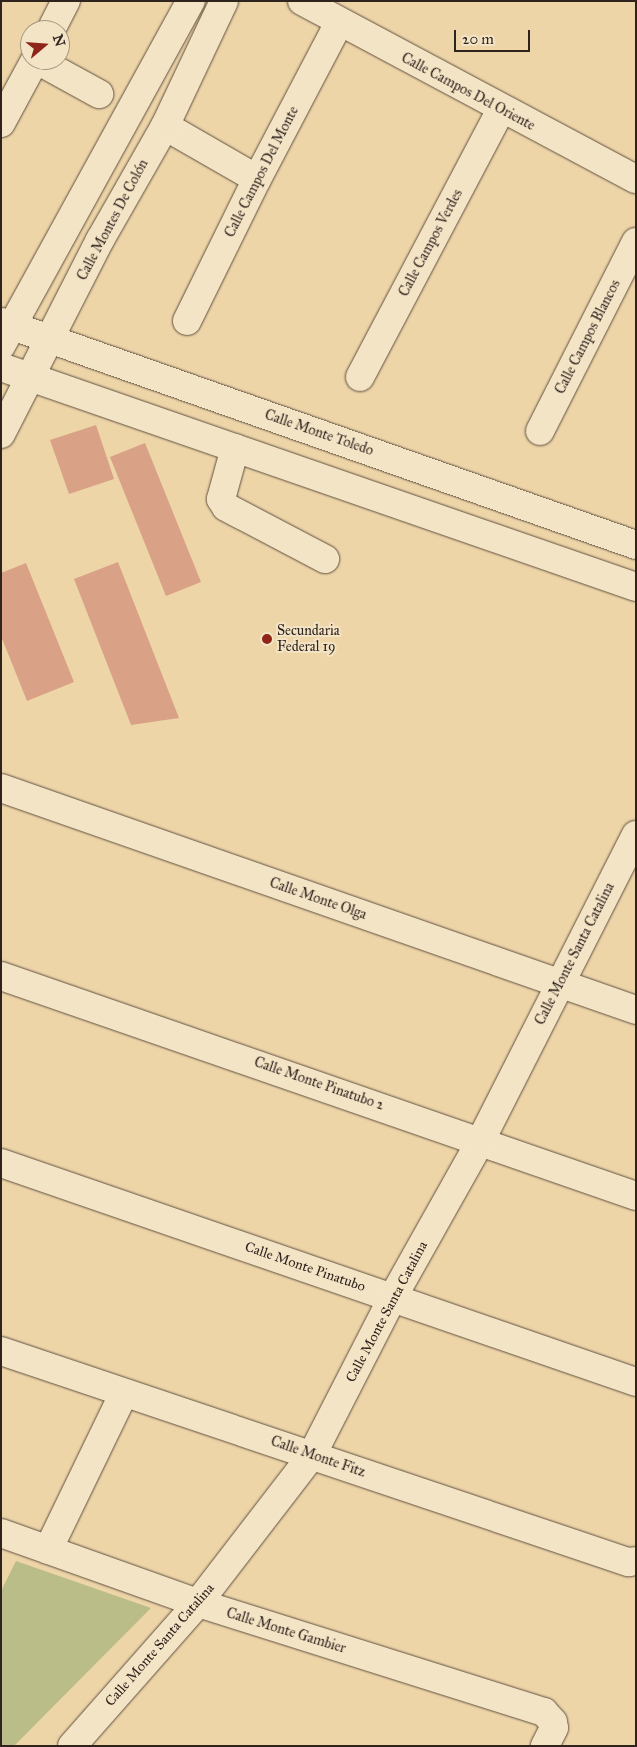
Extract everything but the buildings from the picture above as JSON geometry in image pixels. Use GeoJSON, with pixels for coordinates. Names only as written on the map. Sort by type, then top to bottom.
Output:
{"type":"FeatureCollection","features":[{"type":"Feature","properties":{"kind":"street"},"geometry":{"type":"LineString","coordinates":[[56,20],[66,1]]}},
{"type":"Feature","properties":{"kind":"street"},"geometry":{"type":"LineString","coordinates":[[5,332],[192,1]]}},
{"type":"Feature","properties":{"kind":"street","name":"Calle Campos Del Oriente"},"geometry":{"type":"LineString","coordinates":[[302,1],[339,23],[501,110],[636,179]]}},
{"type":"Feature","properties":{"kind":"street","name":"Calle Montes De Colón"},"geometry":{"type":"LineString","coordinates":[[1,434],[32,377],[100,240],[165,126],[223,4]]}},
{"type":"Feature","properties":{"kind":"street","name":"Calle Campos Del Monte"},"geometry":{"type":"LineString","coordinates":[[187,321],[257,179],[339,23]]}},
{"type":"Feature","properties":{"kind":"street"},"geometry":{"type":"LineString","coordinates":[[1,123],[30,70]]}},
{"type":"Feature","properties":{"kind":"street"},"geometry":{"type":"LineString","coordinates":[[55,70],[99,94]]}},
{"type":"Feature","properties":{"kind":"street","name":"Calle Campos Verdes"},"geometry":{"type":"LineString","coordinates":[[360,377],[501,110]]}},
{"type":"Feature","properties":{"kind":"street"},"geometry":{"type":"LineString","coordinates":[[165,126],[257,179]]}},
{"type":"Feature","properties":{"kind":"street","name":"Calle Campos Blancos"},"geometry":{"type":"LineString","coordinates":[[540,431],[636,242]]}},
{"type":"Feature","properties":{"kind":"street","name":"Calle Monte Toledo"},"geometry":{"type":"LineString","coordinates":[[5,332],[51,339],[636,545]]}},
{"type":"Feature","properties":{"kind":"street"},"geometry":{"type":"LineString","coordinates":[[1,368],[32,377],[636,587]]}},
{"type":"Feature","properties":{"kind":"street"},"geometry":{"type":"LineString","coordinates":[[235,448],[221,498],[226,507],[325,559]]}},
{"type":"Feature","properties":{"kind":"street","name":"Calle Monte Olga"},"geometry":{"type":"LineString","coordinates":[[1,788],[636,1010]]}},
{"type":"Feature","properties":{"kind":"street","name":"Calle Monte Santa Catalina"},"geometry":{"type":"LineString","coordinates":[[75,1745],[198,1603],[312,1455],[393,1297],[481,1140],[559,983],[636,835]]}},
{"type":"Feature","properties":{"kind":"street","name":"Calle Monte Pinatubo 2"},"geometry":{"type":"LineString","coordinates":[[1,976],[481,1140],[636,1196]]}},
{"type":"Feature","properties":{"kind":"street","name":"Calle Monte Pinatubo"},"geometry":{"type":"LineString","coordinates":[[1,1163],[636,1382]]}},
{"type":"Feature","properties":{"kind":"street","name":"Calle Monte Fitz"},"geometry":{"type":"LineString","coordinates":[[1,1351],[628,1562],[636,1561]]}},
{"type":"Feature","properties":{"kind":"street"},"geometry":{"type":"LineString","coordinates":[[48,1550],[124,1393]]}},
{"type":"Feature","properties":{"kind":"street","name":"Calle Monte Gambier"},"geometry":{"type":"LineString","coordinates":[[4,1541],[48,1550],[198,1603],[544,1712],[553,1722],[554,1728],[545,1746]]}},
{"type":"Feature","properties":{"kind":"green space"},"geometry":{"type":"Polygon","coordinates":[[[16,1561],[151,1608],[14,1746],[1,1746],[1,1591],[16,1561]]]}},
{"type":"Feature","properties":{"kind":"place","name":"Secundaria Federal 19"},"geometry":{"type":"Point","coordinates":[267,639]}}]}
